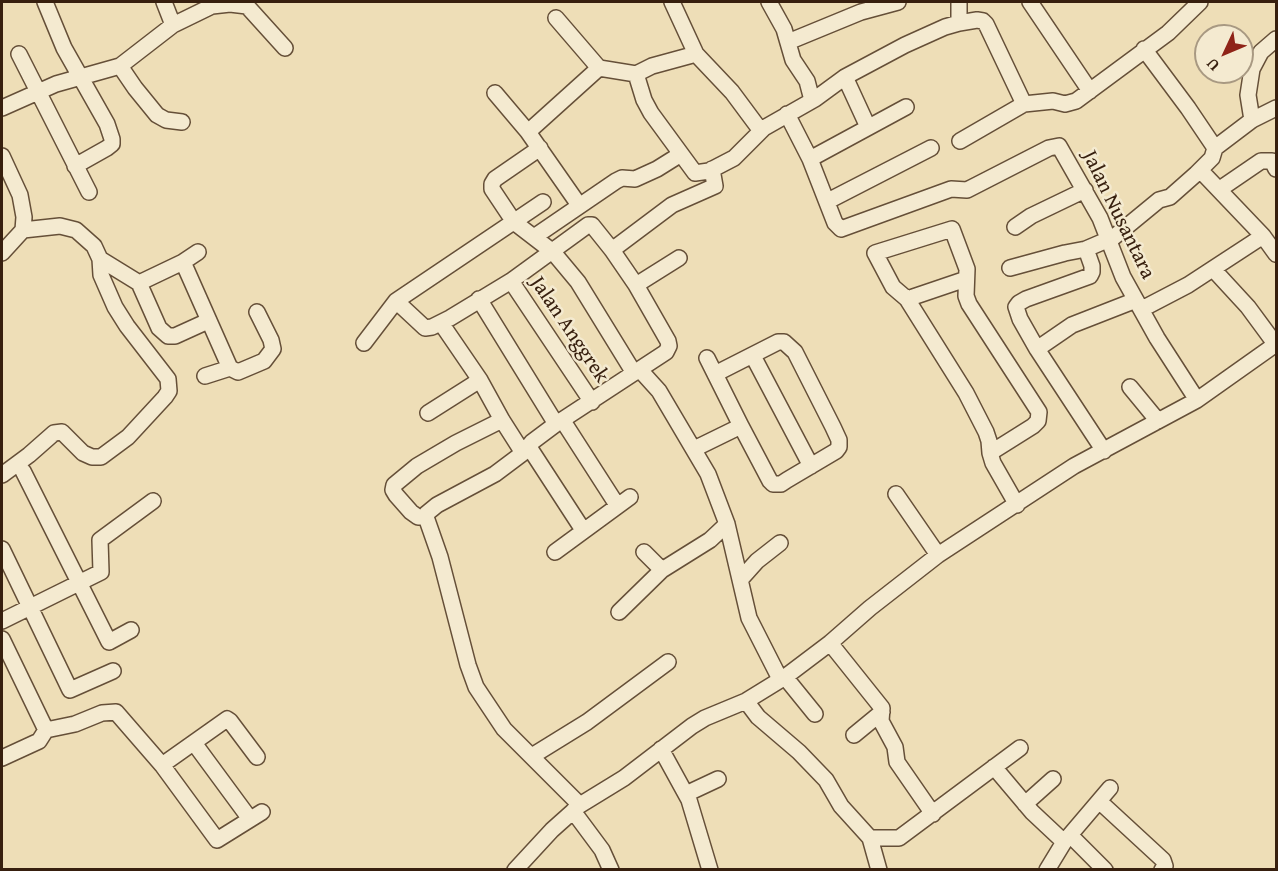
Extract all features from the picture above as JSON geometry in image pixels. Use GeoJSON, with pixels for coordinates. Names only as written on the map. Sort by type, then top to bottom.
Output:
{"type":"FeatureCollection","features":[{"type":"Feature","properties":{"kind":"street"},"geometry":{"type":"LineString","coordinates":[[45,2],[64,48],[107,124],[112,139],[112,144],[107,148],[75,166]]}},
{"type":"Feature","properties":{"kind":"street"},"geometry":{"type":"LineString","coordinates":[[164,2],[172,25]]}},
{"type":"Feature","properties":{"kind":"street"},"geometry":{"type":"LineString","coordinates":[[672,2],[696,54],[744,107],[761,130]]}},
{"type":"Feature","properties":{"kind":"street"},"geometry":{"type":"LineString","coordinates":[[769,2],[784,29],[794,60],[807,81],[812,100]]}},
{"type":"Feature","properties":{"kind":"street"},"geometry":{"type":"LineString","coordinates":[[788,42],[861,12],[898,2]]}},
{"type":"Feature","properties":{"kind":"street"},"geometry":{"type":"LineString","coordinates":[[959,2],[959,23]]}},
{"type":"Feature","properties":{"kind":"street"},"geometry":{"type":"LineString","coordinates":[[1030,2],[1090,91]]}},
{"type":"Feature","properties":{"kind":"street"},"geometry":{"type":"LineString","coordinates":[[2,108],[81,76],[120,66],[172,25],[212,6],[249,4],[285,48]]}},
{"type":"Feature","properties":{"kind":"street"},"geometry":{"type":"LineString","coordinates":[[960,141],[1024,104],[1053,101],[1070,104],[1168,33],[1192,4]]}},
{"type":"Feature","properties":{"kind":"street"},"geometry":{"type":"LineString","coordinates":[[556,18],[600,68],[636,74],[652,66],[696,54]]}},
{"type":"Feature","properties":{"kind":"street"},"geometry":{"type":"LineString","coordinates":[[636,74],[651,113],[688,167],[695,173],[712,169],[734,158],[761,130],[812,100],[845,77],[904,45],[959,23],[977,20],[986,24],[1024,104]]}},
{"type":"Feature","properties":{"kind":"street"},"geometry":{"type":"LineString","coordinates":[[1252,120],[1248,95],[1252,69],[1261,52],[1276,39]]}},
{"type":"Feature","properties":{"kind":"street"},"geometry":{"type":"LineString","coordinates":[[1144,49],[1215,148]]}},
{"type":"Feature","properties":{"kind":"street"},"geometry":{"type":"LineString","coordinates":[[19,54],[89,192]]}},
{"type":"Feature","properties":{"kind":"street"},"geometry":{"type":"LineString","coordinates":[[120,66],[157,115],[166,120],[182,122]]}},
{"type":"Feature","properties":{"kind":"street"},"geometry":{"type":"LineString","coordinates":[[528,132],[600,68]]}},
{"type":"Feature","properties":{"kind":"street"},"geometry":{"type":"LineString","coordinates":[[845,77],[868,127]]}},
{"type":"Feature","properties":{"kind":"street"},"geometry":{"type":"LineString","coordinates":[[495,93],[528,132],[579,205]]}},
{"type":"Feature","properties":{"kind":"street"},"geometry":{"type":"LineString","coordinates":[[810,159],[906,107]]}},
{"type":"Feature","properties":{"kind":"street"},"geometry":{"type":"LineString","coordinates":[[1010,268],[1065,252],[1086,249],[1108,240],[1159,200],[1170,197],[1212,158],[1215,148],[1252,120],[1276,108]]}},
{"type":"Feature","properties":{"kind":"street","name":"Jalan Nusantara"},"geometry":{"type":"LineString","coordinates":[[787,114],[810,159],[835,223],[841,229],[951,189],[967,190],[1059,146],[1063,149],[1100,218],[1123,277],[1157,338],[1197,400]]}},
{"type":"Feature","properties":{"kind":"street"},"geometry":{"type":"LineString","coordinates":[[540,148],[495,179],[492,189],[514,222],[553,252],[578,282],[637,371],[659,391],[712,483],[727,524],[749,618],[783,678],[814,714]]}},
{"type":"Feature","properties":{"kind":"street"},"geometry":{"type":"LineString","coordinates":[[828,201],[931,148]]}},
{"type":"Feature","properties":{"kind":"street"},"geometry":{"type":"LineString","coordinates":[[534,237],[622,178],[635,179],[681,154]]}},
{"type":"Feature","properties":{"kind":"street"},"geometry":{"type":"LineString","coordinates":[[2,156],[22,203],[24,217],[23,230],[2,253]]}},
{"type":"Feature","properties":{"kind":"street"},"geometry":{"type":"LineString","coordinates":[[1220,189],[1261,161],[1272,161],[1276,169]]}},
{"type":"Feature","properties":{"kind":"street"},"geometry":{"type":"LineString","coordinates":[[612,250],[672,205],[716,186],[712,169]]}},
{"type":"Feature","properties":{"kind":"street"},"geometry":{"type":"LineString","coordinates":[[1200,170],[1263,236],[1276,254]]}},
{"type":"Feature","properties":{"kind":"street"},"geometry":{"type":"LineString","coordinates":[[1015,227],[1031,216],[1085,190]]}},
{"type":"Feature","properties":{"kind":"street"},"geometry":{"type":"LineString","coordinates":[[364,343],[396,301],[543,202]]}},
{"type":"Feature","properties":{"kind":"street"},"geometry":{"type":"LineString","coordinates":[[396,301],[425,328],[441,323],[479,298],[511,281],[588,225],[592,225],[636,285],[668,341],[669,346],[666,352],[560,422],[532,442],[526,450],[495,474],[437,505],[426,514],[476,687],[504,729],[532,756],[577,808],[611,870]]}},
{"type":"Feature","properties":{"kind":"street"},"geometry":{"type":"LineString","coordinates":[[2,475],[54,433],[62,432],[83,453],[92,458],[100,457],[128,437],[169,391],[168,379],[137,340],[115,307],[101,275],[100,259],[94,246],[80,232],[72,228],[60,226],[23,230]]}},
{"type":"Feature","properties":{"kind":"street"},"geometry":{"type":"LineString","coordinates":[[990,453],[1033,426],[1038,421],[1039,411],[969,304],[966,296],[967,269],[952,229],[875,253],[893,287],[907,300],[981,419],[989,441],[990,453],[993,463],[1017,505]]}},
{"type":"Feature","properties":{"kind":"street"},"geometry":{"type":"LineString","coordinates":[[1038,349],[1072,325],[1139,305],[1188,285],[1263,236]]}},
{"type":"Feature","properties":{"kind":"street"},"geometry":{"type":"LineString","coordinates":[[1086,249],[1092,266],[1090,276],[1026,299],[1016,306],[1020,319],[1038,349],[1104,451]]}},
{"type":"Feature","properties":{"kind":"street"},"geometry":{"type":"LineString","coordinates":[[139,283],[183,262],[198,252]]}},
{"type":"Feature","properties":{"kind":"street"},"geometry":{"type":"LineString","coordinates":[[636,285],[680,258]]}},
{"type":"Feature","properties":{"kind":"street"},"geometry":{"type":"LineString","coordinates":[[100,259],[139,283],[159,328],[168,336],[175,336],[208,321]]}},
{"type":"Feature","properties":{"kind":"street"},"geometry":{"type":"LineString","coordinates":[[183,262],[230,368]]}},
{"type":"Feature","properties":{"kind":"street"},"geometry":{"type":"LineString","coordinates":[[515,870],[552,830],[577,808],[624,778],[705,718],[746,701],[783,678],[830,644],[870,608],[938,555],[1074,466],[1197,400],[1276,345],[1248,307],[1213,269]]}},
{"type":"Feature","properties":{"kind":"street"},"geometry":{"type":"LineString","coordinates":[[907,300],[966,279]]}},
{"type":"Feature","properties":{"kind":"street","name":"Jalan Anggrek"},"geometry":{"type":"LineString","coordinates":[[511,281],[592,402]]}},
{"type":"Feature","properties":{"kind":"street"},"geometry":{"type":"LineString","coordinates":[[479,298],[560,422],[623,501],[555,552]]}},
{"type":"Feature","properties":{"kind":"street"},"geometry":{"type":"LineString","coordinates":[[205,376],[230,368],[240,372],[264,361],[272,352],[271,340],[256,312]]}},
{"type":"Feature","properties":{"kind":"street"},"geometry":{"type":"LineString","coordinates":[[441,323],[480,380],[502,420],[583,530]]}},
{"type":"Feature","properties":{"kind":"street"},"geometry":{"type":"LineString","coordinates":[[706,358],[770,481],[781,484],[839,447],[839,440],[795,352],[784,342],[778,342],[715,374]]}},
{"type":"Feature","properties":{"kind":"street"},"geometry":{"type":"LineString","coordinates":[[753,356],[811,466]]}},
{"type":"Feature","properties":{"kind":"street"},"geometry":{"type":"LineString","coordinates":[[428,412],[480,380]]}},
{"type":"Feature","properties":{"kind":"street"},"geometry":{"type":"LineString","coordinates":[[1130,387],[1158,421]]}},
{"type":"Feature","properties":{"kind":"street"},"geometry":{"type":"LineString","coordinates":[[426,518],[417,517],[411,512],[396,495],[393,490],[394,485],[417,466],[502,420]]}},
{"type":"Feature","properties":{"kind":"street"},"geometry":{"type":"LineString","coordinates":[[694,449],[741,426]]}},
{"type":"Feature","properties":{"kind":"street"},"geometry":{"type":"LineString","coordinates":[[23,471],[109,642],[131,630]]}},
{"type":"Feature","properties":{"kind":"street"},"geometry":{"type":"LineString","coordinates":[[896,494],[938,555]]}},
{"type":"Feature","properties":{"kind":"street"},"geometry":{"type":"LineString","coordinates":[[2,621],[101,572],[100,540],[153,501]]}},
{"type":"Feature","properties":{"kind":"street"},"geometry":{"type":"LineString","coordinates":[[619,612],[662,570],[710,540],[727,524]]}},
{"type":"Feature","properties":{"kind":"street"},"geometry":{"type":"LineString","coordinates":[[740,580],[757,561],[780,543]]}},
{"type":"Feature","properties":{"kind":"street"},"geometry":{"type":"LineString","coordinates":[[2,549],[70,690],[113,671]]}},
{"type":"Feature","properties":{"kind":"street"},"geometry":{"type":"LineString","coordinates":[[644,552],[662,570]]}},
{"type":"Feature","properties":{"kind":"street"},"geometry":{"type":"LineString","coordinates":[[2,639],[46,730]]}},
{"type":"Feature","properties":{"kind":"street"},"geometry":{"type":"LineString","coordinates":[[830,644],[879,704],[882,712],[881,721],[895,747],[897,762],[933,814]]}},
{"type":"Feature","properties":{"kind":"street"},"geometry":{"type":"LineString","coordinates":[[532,756],[586,722],[668,662]]}},
{"type":"Feature","properties":{"kind":"street"},"geometry":{"type":"LineString","coordinates":[[746,701],[758,717],[800,752],[821,774],[841,806],[870,838],[874,868]]}},
{"type":"Feature","properties":{"kind":"street"},"geometry":{"type":"LineString","coordinates":[[2,758],[39,741],[46,730],[75,724],[102,713],[116,712],[162,765],[216,840],[256,816],[194,743]]}},
{"type":"Feature","properties":{"kind":"street"},"geometry":{"type":"LineString","coordinates":[[854,735],[882,712]]}},
{"type":"Feature","properties":{"kind":"street"},"geometry":{"type":"LineString","coordinates":[[162,765],[229,719],[257,757]]}},
{"type":"Feature","properties":{"kind":"street"},"geometry":{"type":"LineString","coordinates":[[870,838],[899,838],[1020,748]]}},
{"type":"Feature","properties":{"kind":"street"},"geometry":{"type":"LineString","coordinates":[[661,749],[686,794],[710,870]]}},
{"type":"Feature","properties":{"kind":"street"},"geometry":{"type":"LineString","coordinates":[[994,767],[1025,804],[1105,870]]}},
{"type":"Feature","properties":{"kind":"street"},"geometry":{"type":"LineString","coordinates":[[686,794],[718,779]]}},
{"type":"Feature","properties":{"kind":"street"},"geometry":{"type":"LineString","coordinates":[[1025,804],[1053,779]]}},
{"type":"Feature","properties":{"kind":"street"},"geometry":{"type":"LineString","coordinates":[[1047,870],[1067,839],[1110,788]]}},
{"type":"Feature","properties":{"kind":"street"},"geometry":{"type":"LineString","coordinates":[[1099,801],[1163,860],[1165,866],[1162,870]]}}]}
